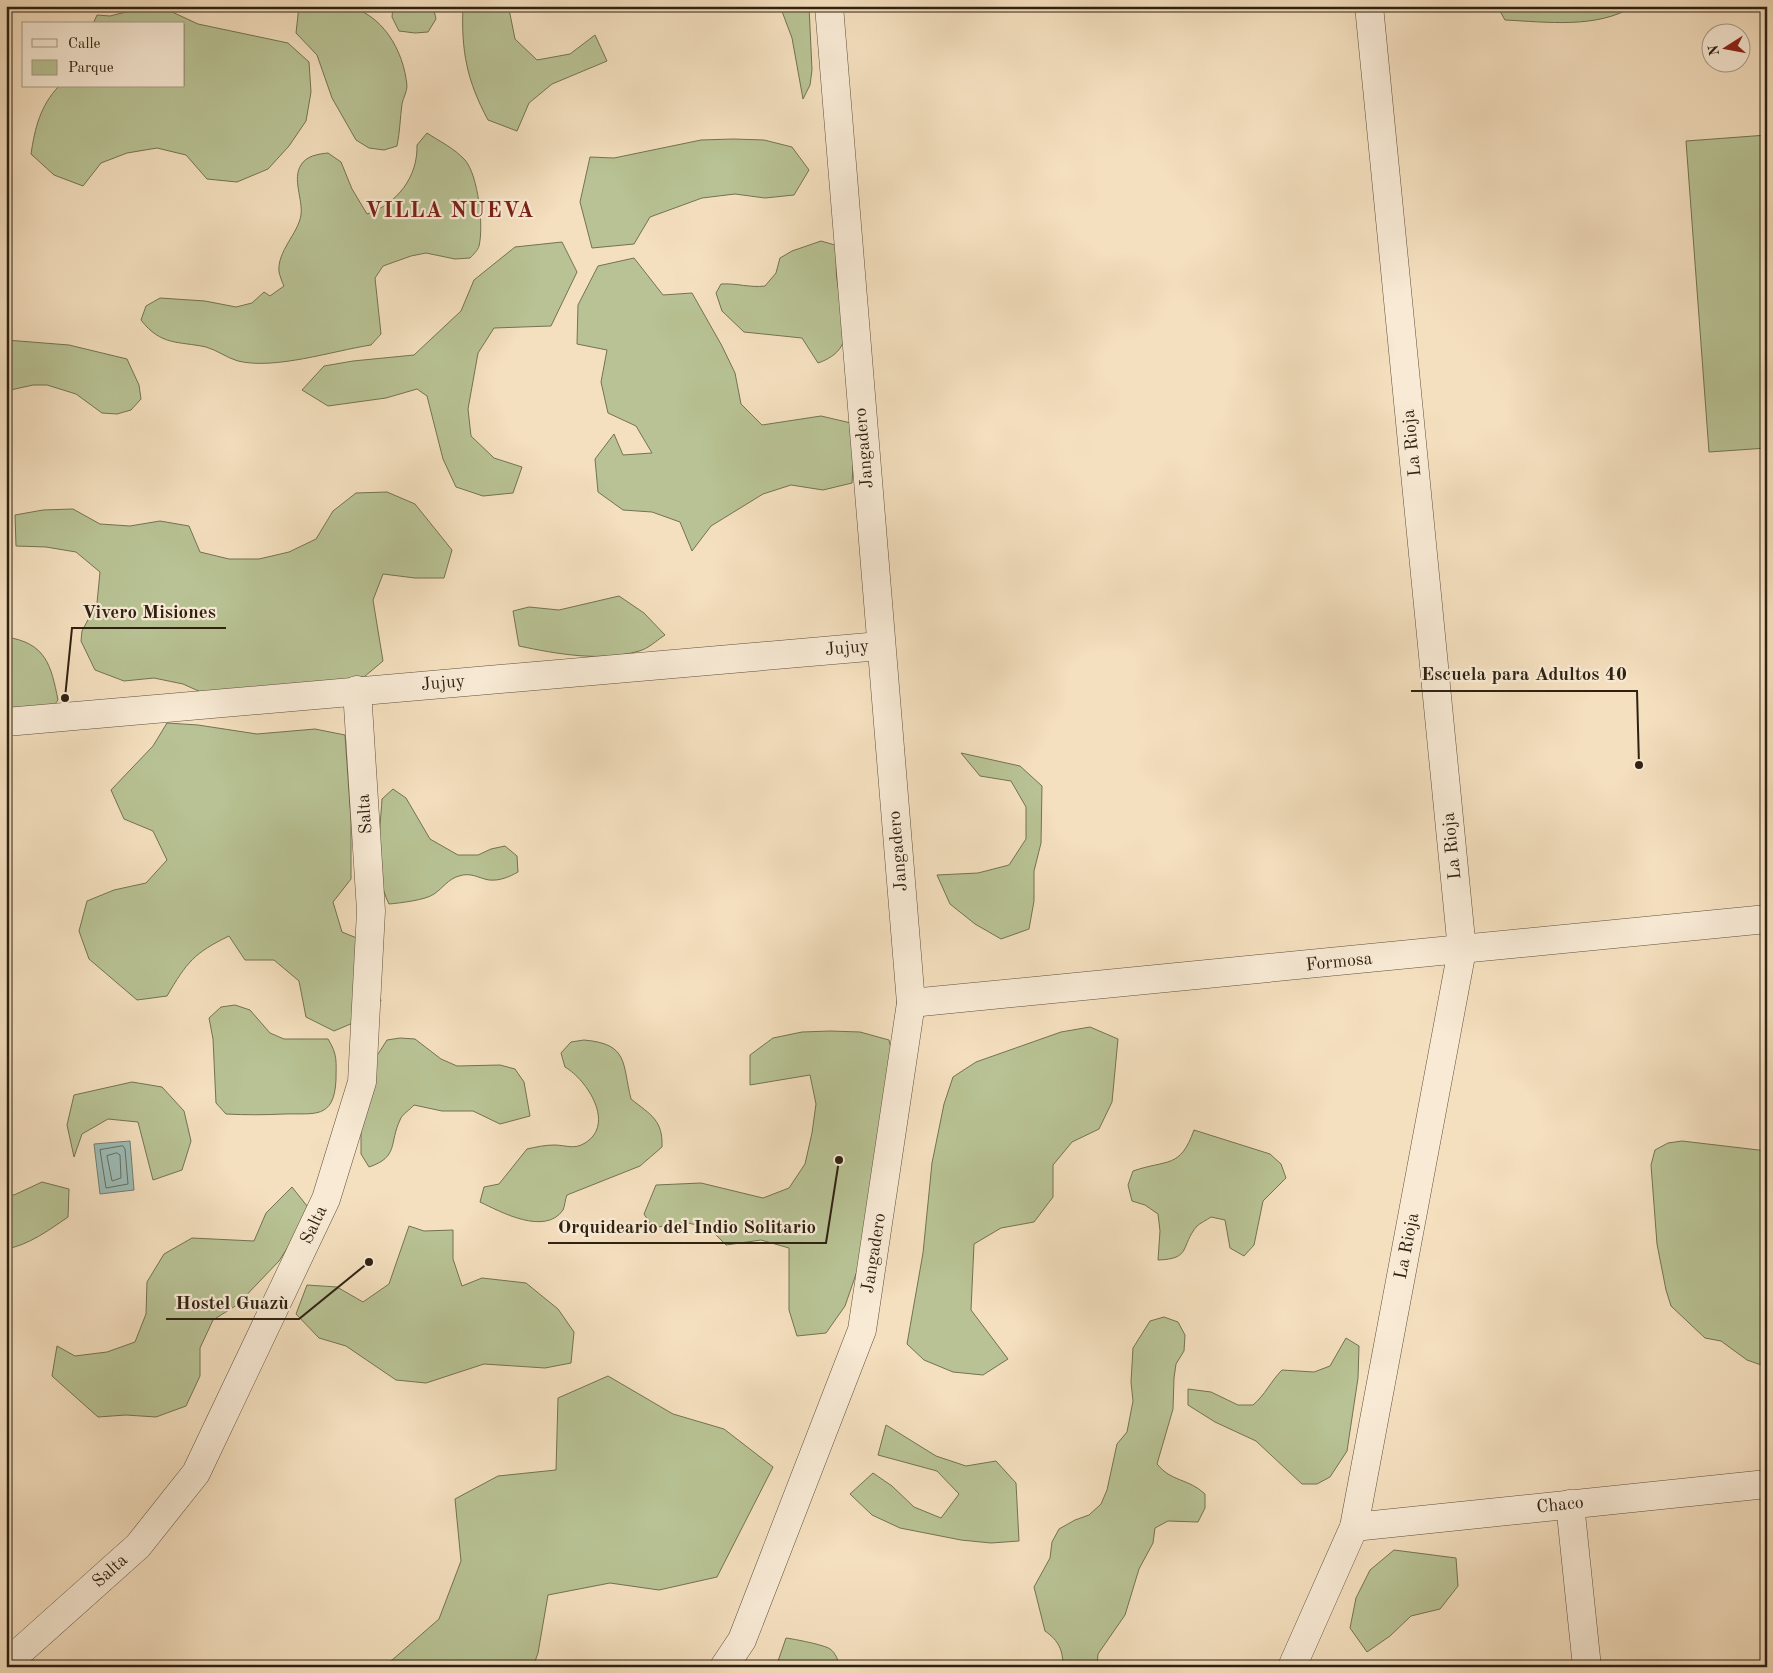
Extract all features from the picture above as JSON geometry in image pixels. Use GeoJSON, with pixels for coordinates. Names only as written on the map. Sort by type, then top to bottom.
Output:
{"type":"FeatureCollection","features":[{"type":"Feature","properties":{"kind":"street","name":"Jangadero"},"geometry":{"type":"LineString","coordinates":[[724,1667],[742,1640],[862,1330],[911,1003],[880,646],[829,6]]}},
{"type":"Feature","properties":{"kind":"street","name":"La Rioja"},"geometry":{"type":"LineString","coordinates":[[1292,1667],[1354,1527],[1462,950],[1369,6]]}},
{"type":"Feature","properties":{"kind":"street","name":"Jujuy"},"geometry":{"type":"LineString","coordinates":[[6,722],[880,646]]}},
{"type":"Feature","properties":{"kind":"street","name":"Salta"},"geometry":{"type":"LineString","coordinates":[[6,1664],[138,1546],[196,1473],[326,1199],[362,1082],[372,911],[358,690]]}},
{"type":"Feature","properties":{"kind":"street","name":"Formosa"},"geometry":{"type":"LineString","coordinates":[[911,1003],[1767,919]]}},
{"type":"Feature","properties":{"kind":"street","name":"Chaco"},"geometry":{"type":"LineString","coordinates":[[1354,1527],[1767,1484]]}},
{"type":"Feature","properties":{"kind":"street"},"geometry":{"type":"LineString","coordinates":[[1570,1504],[1588,1667]]}},
{"type":"Feature","properties":{"kind":"green space"},"geometry":{"type":"Polygon","coordinates":[[[340,5],[358,10],[370,16],[389,35],[401,60],[407,86],[402,104],[397,146],[384,150],[369,148],[356,140],[332,98],[317,55],[296,33],[299,6],[340,5]]]}},
{"type":"Feature","properties":{"kind":"green space"},"geometry":{"type":"Polygon","coordinates":[[[393,6],[433,6],[436,19],[428,32],[399,31],[392,17],[393,6]]]}},
{"type":"Feature","properties":{"kind":"green space"},"geometry":{"type":"Polygon","coordinates":[[[463,6],[512,6],[509,9],[515,39],[537,60],[570,54],[595,35],[607,61],[552,84],[529,103],[517,131],[488,120],[470,79],[464,52],[463,6]]]}},
{"type":"Feature","properties":{"kind":"green space"},"geometry":{"type":"Polygon","coordinates":[[[780,6],[809,6],[812,70],[810,85],[803,99],[792,38],[780,6]]]}},
{"type":"Feature","properties":{"kind":"green space"},"geometry":{"type":"Polygon","coordinates":[[[1497,6],[1634,6],[1604,18],[1555,23],[1505,20],[1497,6]]]}},
{"type":"Feature","properties":{"kind":"green space"},"geometry":{"type":"Polygon","coordinates":[[[138,9],[170,11],[198,24],[288,43],[309,62],[311,92],[306,121],[289,146],[268,169],[237,182],[207,179],[186,155],[157,148],[127,153],[101,163],[83,186],[54,175],[31,154],[39,118],[47,101],[58,88],[185,88],[185,22],[94,22],[97,15],[110,16],[138,9]]]}},
{"type":"Feature","properties":{"kind":"green space"},"geometry":{"type":"Polygon","coordinates":[[[427,133],[456,152],[470,167],[479,201],[481,226],[479,246],[470,258],[455,259],[426,253],[383,266],[375,278],[381,334],[371,345],[304,359],[253,363],[234,360],[206,347],[170,341],[156,334],[141,320],[146,306],[160,298],[205,301],[236,307],[252,303],[264,292],[270,296],[284,286],[279,272],[279,264],[301,215],[297,176],[303,162],[313,156],[328,153],[341,162],[352,189],[367,214],[388,203],[404,188],[414,168],[417,145],[427,133]]]}},
{"type":"Feature","properties":{"kind":"green space"},"geometry":{"type":"Polygon","coordinates":[[[1767,135],[1767,448],[1709,452],[1686,141],[1767,135]]]}},
{"type":"Feature","properties":{"kind":"green space"},"geometry":{"type":"Polygon","coordinates":[[[701,140],[764,140],[792,147],[809,170],[794,195],[765,198],[735,194],[702,198],[650,217],[634,244],[592,248],[580,202],[590,157],[614,158],[701,140]]]}},
{"type":"Feature","properties":{"kind":"green space"},"geometry":{"type":"Polygon","coordinates":[[[821,241],[835,245],[837,280],[845,317],[845,329],[844,339],[840,348],[831,357],[818,363],[802,338],[744,332],[722,311],[716,293],[721,284],[765,286],[776,273],[780,258],[792,251],[821,241]]]}},
{"type":"Feature","properties":{"kind":"green space"},"geometry":{"type":"Polygon","coordinates":[[[562,242],[577,272],[551,326],[494,328],[478,353],[468,409],[471,436],[494,458],[522,467],[513,493],[483,496],[456,487],[443,459],[427,396],[417,389],[386,398],[328,406],[302,390],[324,366],[414,355],[461,311],[474,280],[515,247],[562,242]]]}},
{"type":"Feature","properties":{"kind":"green space"},"geometry":{"type":"Polygon","coordinates":[[[634,258],[663,295],[692,293],[735,373],[741,404],[762,425],[821,416],[851,423],[854,452],[852,483],[823,490],[791,485],[763,494],[711,526],[692,551],[680,522],[652,512],[623,510],[598,492],[595,459],[614,434],[623,455],[652,453],[636,426],[608,413],[601,382],[607,350],[577,344],[578,305],[598,266],[634,258]]]}},
{"type":"Feature","properties":{"kind":"green space"},"geometry":{"type":"Polygon","coordinates":[[[6,340],[69,345],[127,359],[139,385],[141,399],[131,410],[117,414],[102,413],[76,394],[47,385],[33,385],[6,391],[6,340]]]}},
{"type":"Feature","properties":{"kind":"green space"},"geometry":{"type":"Polygon","coordinates":[[[387,492],[415,504],[452,550],[444,578],[415,578],[383,574],[373,600],[383,661],[358,682],[214,698],[183,684],[154,678],[124,681],[95,670],[81,641],[82,631],[97,603],[100,572],[76,552],[46,547],[16,546],[15,515],[43,510],[73,509],[100,524],[130,526],[160,521],[189,526],[200,552],[229,559],[259,559],[289,552],[316,539],[333,511],[356,493],[387,492]]]}},
{"type":"Feature","properties":{"kind":"green space"},"geometry":{"type":"Polygon","coordinates":[[[619,596],[644,613],[665,635],[642,650],[610,656],[579,656],[519,646],[513,611],[529,607],[559,610],[619,596]]]}},
{"type":"Feature","properties":{"kind":"green space"},"geometry":{"type":"Polygon","coordinates":[[[6,637],[30,644],[38,650],[49,666],[58,700],[48,713],[6,712],[6,637]]]}},
{"type":"Feature","properties":{"kind":"green space"},"geometry":{"type":"Polygon","coordinates":[[[167,723],[198,725],[257,734],[315,729],[345,735],[351,821],[351,879],[333,902],[342,932],[369,943],[381,1001],[360,1020],[334,1031],[306,1017],[299,981],[274,960],[245,960],[229,936],[199,953],[180,975],[167,996],[137,1000],[89,959],[79,931],[87,901],[114,890],[146,883],[167,860],[153,831],[124,819],[111,790],[153,746],[167,723]]]}},
{"type":"Feature","properties":{"kind":"green space"},"geometry":{"type":"Polygon","coordinates":[[[961,753],[1020,766],[1042,786],[1041,843],[1034,871],[1034,901],[1029,929],[1001,939],[975,924],[950,904],[937,875],[978,873],[1009,865],[1026,839],[1026,807],[1011,781],[980,776],[961,753]]]}},
{"type":"Feature","properties":{"kind":"green space"},"geometry":{"type":"Polygon","coordinates":[[[393,789],[406,798],[430,839],[458,855],[478,855],[491,849],[505,846],[517,856],[518,872],[497,880],[463,875],[452,879],[437,892],[425,898],[389,904],[384,892],[379,866],[379,839],[382,799],[393,789]]]}},
{"type":"Feature","properties":{"kind":"green space"},"geometry":{"type":"Polygon","coordinates":[[[235,1005],[250,1010],[270,1033],[284,1039],[328,1039],[335,1054],[336,1080],[334,1093],[327,1108],[313,1113],[226,1114],[216,1103],[213,1039],[209,1018],[221,1007],[235,1005]]]}},
{"type":"Feature","properties":{"kind":"green space"},"geometry":{"type":"Polygon","coordinates":[[[1090,1027],[1118,1039],[1112,1102],[1099,1129],[1072,1142],[1053,1165],[1053,1197],[1034,1222],[1001,1228],[974,1244],[971,1310],[1008,1359],[983,1375],[953,1372],[924,1360],[907,1344],[923,1253],[932,1163],[944,1104],[953,1077],[976,1062],[1061,1032],[1090,1027]]]}},
{"type":"Feature","properties":{"kind":"green space"},"geometry":{"type":"Polygon","coordinates":[[[802,1032],[860,1032],[889,1040],[892,1053],[865,1248],[845,1306],[826,1333],[797,1336],[789,1310],[789,1248],[761,1240],[726,1245],[709,1228],[684,1222],[653,1228],[644,1214],[656,1185],[701,1183],[763,1198],[789,1188],[805,1164],[812,1133],[816,1104],[810,1075],[750,1085],[750,1055],[773,1038],[802,1032]]]}},
{"type":"Feature","properties":{"kind":"green space"},"geometry":{"type":"Polygon","coordinates":[[[400,1038],[415,1039],[441,1059],[457,1066],[500,1065],[515,1069],[524,1082],[530,1116],[500,1124],[473,1111],[442,1111],[414,1105],[401,1118],[389,1154],[385,1159],[369,1167],[361,1154],[361,1124],[371,1065],[387,1040],[400,1038]]]}},
{"type":"Feature","properties":{"kind":"green space"},"geometry":{"type":"Polygon","coordinates":[[[584,1040],[599,1042],[616,1051],[624,1066],[631,1099],[650,1114],[658,1124],[662,1138],[662,1147],[640,1166],[567,1195],[563,1210],[555,1218],[534,1222],[523,1220],[480,1202],[484,1187],[499,1184],[527,1149],[551,1145],[577,1146],[585,1143],[594,1135],[598,1125],[595,1103],[582,1082],[565,1067],[561,1053],[571,1042],[584,1040]]]}},
{"type":"Feature","properties":{"kind":"green space"},"geometry":{"type":"Polygon","coordinates":[[[132,1082],[162,1087],[184,1111],[191,1141],[182,1170],[153,1180],[138,1122],[108,1119],[82,1134],[74,1157],[67,1125],[74,1095],[132,1082]]]}},
{"type":"Feature","properties":{"kind":"green space"},"geometry":{"type":"Polygon","coordinates":[[[1194,1130],[1270,1154],[1281,1164],[1286,1178],[1263,1201],[1254,1245],[1244,1256],[1230,1248],[1225,1220],[1211,1217],[1197,1226],[1181,1254],[1169,1259],[1158,1260],[1160,1231],[1158,1214],[1145,1205],[1132,1201],[1128,1185],[1133,1171],[1171,1161],[1178,1157],[1189,1142],[1194,1130]]]}},
{"type":"Feature","properties":{"kind":"green space"},"geometry":{"type":"Polygon","coordinates":[[[1682,1141],[1767,1151],[1767,1367],[1747,1360],[1721,1341],[1705,1338],[1671,1306],[1657,1244],[1651,1165],[1655,1150],[1668,1143],[1682,1141]]]}},
{"type":"Feature","properties":{"kind":"green space"},"geometry":{"type":"Polygon","coordinates":[[[42,1182],[69,1189],[68,1217],[31,1241],[6,1249],[6,1194],[14,1195],[42,1182]]]}},
{"type":"Feature","properties":{"kind":"green space"},"geometry":{"type":"Polygon","coordinates":[[[292,1187],[311,1211],[279,1261],[237,1305],[213,1320],[200,1348],[200,1376],[186,1406],[156,1417],[126,1415],[98,1417],[52,1376],[57,1346],[75,1356],[107,1352],[135,1342],[146,1314],[147,1282],[164,1254],[192,1238],[254,1241],[266,1213],[292,1187]]]}},
{"type":"Feature","properties":{"kind":"green space"},"geometry":{"type":"Polygon","coordinates":[[[409,1226],[424,1231],[453,1230],[453,1259],[462,1286],[482,1278],[526,1283],[558,1309],[574,1332],[571,1363],[545,1368],[484,1364],[426,1383],[396,1380],[346,1346],[319,1338],[296,1314],[307,1285],[337,1287],[363,1302],[389,1284],[409,1226]]]}},
{"type":"Feature","properties":{"kind":"green space"},"geometry":{"type":"Polygon","coordinates":[[[1164,1317],[1178,1322],[1185,1335],[1184,1351],[1176,1364],[1173,1409],[1157,1464],[1168,1474],[1192,1485],[1205,1494],[1205,1508],[1198,1522],[1168,1521],[1155,1528],[1153,1543],[1139,1569],[1125,1615],[1098,1654],[1097,1667],[1063,1667],[1059,1646],[1054,1638],[1045,1631],[1034,1587],[1050,1558],[1052,1542],[1059,1529],[1089,1515],[1101,1504],[1107,1490],[1117,1444],[1127,1432],[1133,1401],[1131,1382],[1133,1348],[1150,1321],[1164,1317]]]}},
{"type":"Feature","properties":{"kind":"green space"},"geometry":{"type":"Polygon","coordinates":[[[1346,1338],[1359,1346],[1358,1378],[1347,1451],[1330,1477],[1317,1484],[1302,1484],[1256,1441],[1215,1422],[1188,1405],[1188,1389],[1211,1392],[1238,1405],[1253,1405],[1282,1370],[1314,1372],[1330,1366],[1346,1338]]]}},
{"type":"Feature","properties":{"kind":"green space"},"geometry":{"type":"Polygon","coordinates":[[[608,1376],[673,1414],[724,1429],[773,1467],[717,1577],[659,1590],[610,1583],[548,1595],[538,1653],[533,1667],[380,1667],[391,1661],[439,1619],[461,1561],[455,1499],[498,1476],[556,1470],[558,1398],[608,1376]]]}},
{"type":"Feature","properties":{"kind":"green space"},"geometry":{"type":"Polygon","coordinates":[[[886,1425],[936,1456],[966,1466],[996,1461],[1016,1483],[1019,1541],[991,1543],[961,1540],[900,1528],[872,1515],[850,1494],[873,1473],[892,1486],[914,1507],[941,1518],[959,1494],[937,1471],[878,1455],[886,1425]]]}},
{"type":"Feature","properties":{"kind":"green space"},"geometry":{"type":"Polygon","coordinates":[[[1394,1550],[1456,1558],[1458,1586],[1440,1609],[1411,1616],[1390,1636],[1367,1652],[1350,1628],[1356,1598],[1370,1570],[1394,1550]]]}},
{"type":"Feature","properties":{"kind":"green space"},"geometry":{"type":"Polygon","coordinates":[[[786,1638],[827,1647],[834,1652],[839,1667],[776,1667],[786,1638]]]}},
{"type":"Feature","properties":{"kind":"water"},"geometry":{"type":"Polygon","coordinates":[[[130,1141],[134,1190],[100,1194],[94,1144],[130,1141]]]}},
{"type":"Feature","properties":{"kind":"place","name":"Vivero Misiones"},"geometry":{"type":"Point","coordinates":[65,698]}},
{"type":"Feature","properties":{"kind":"place","name":"Escuela para Adultos 40"},"geometry":{"type":"Point","coordinates":[1639,765]}},
{"type":"Feature","properties":{"kind":"place","name":"Orquideario del Indio Solitario"},"geometry":{"type":"Point","coordinates":[839,1160]}},
{"type":"Feature","properties":{"kind":"place","name":"Hostel Guazù"},"geometry":{"type":"Point","coordinates":[369,1262]}},
{"type":"Feature","properties":{"kind":"district","name":"VILLA NUEVA"},"geometry":{"type":"Point","coordinates":[450,211]}}]}
